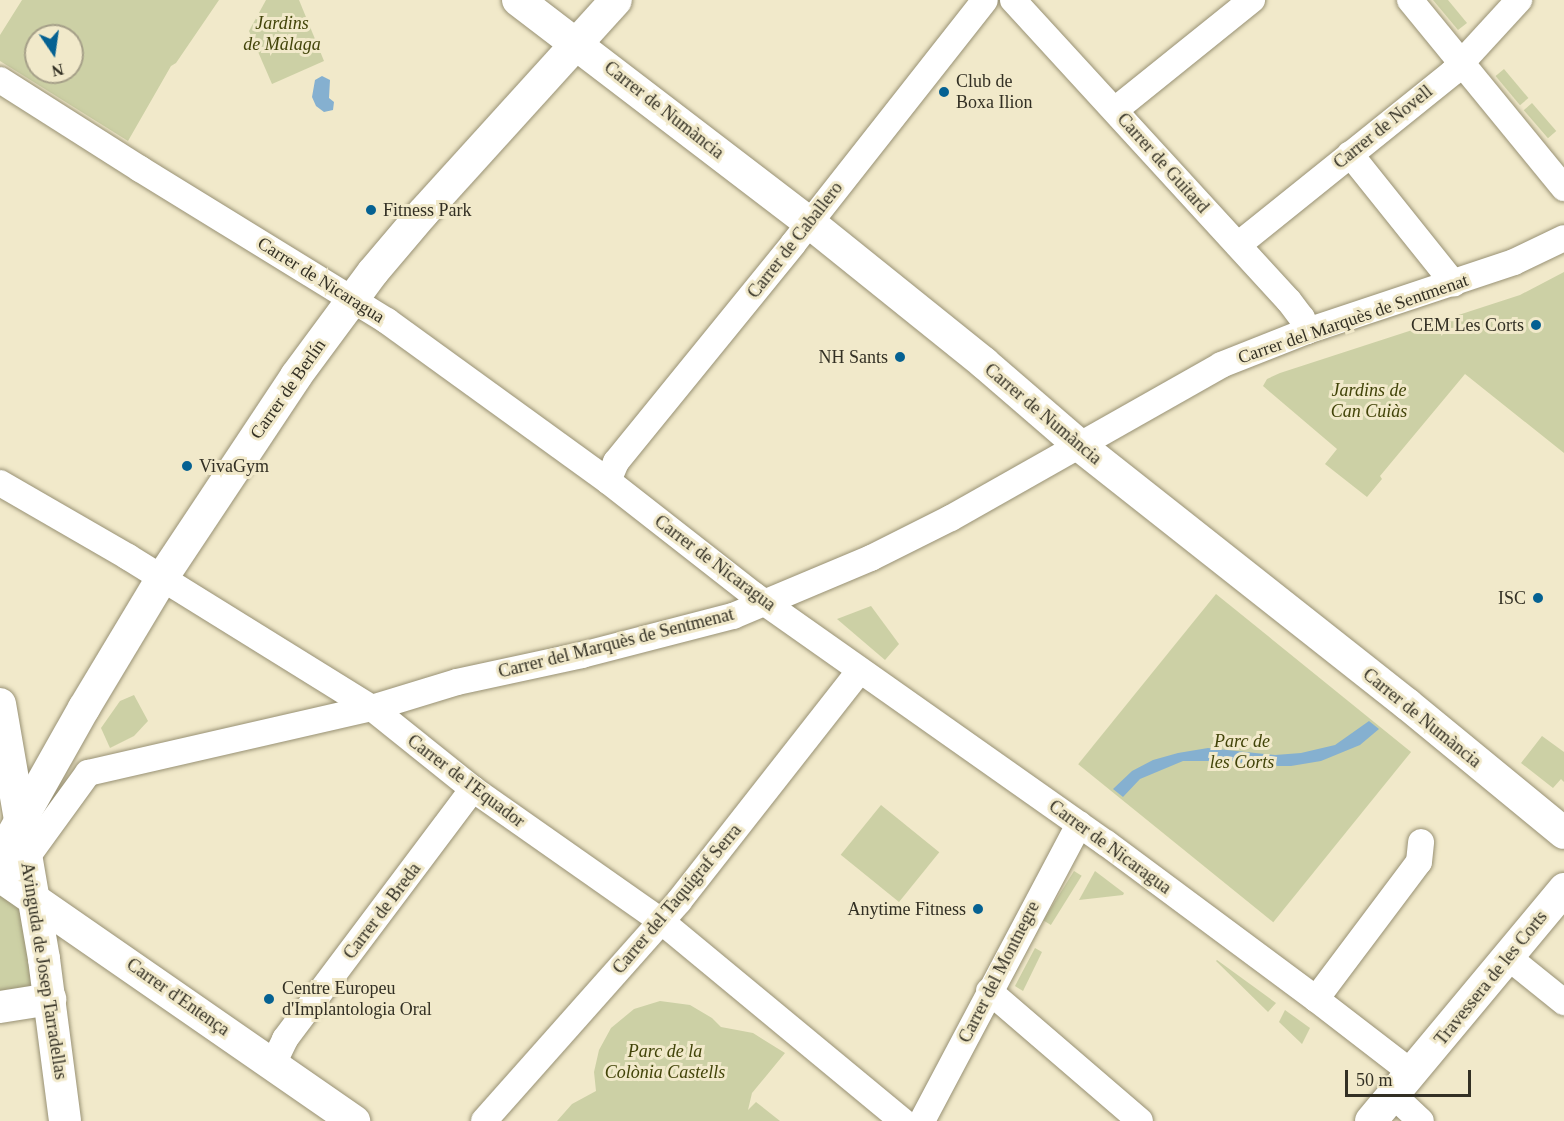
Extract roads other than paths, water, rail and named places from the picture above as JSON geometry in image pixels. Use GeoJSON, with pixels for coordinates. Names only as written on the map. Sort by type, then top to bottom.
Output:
{"type":"FeatureCollection","features":[{"type":"Feature","properties":{"kind":"main road","name":"Carrer de Numància"},"geometry":{"type":"LineString","coordinates":[[518,0],[576,42],[810,223],[984,363],[1079,445],[1407,704],[1564,832]]}},
{"type":"Feature","properties":{"kind":"main road","name":"Carrer de Berlín"},"geometry":{"type":"LineString","coordinates":[[21,822],[162,578],[287,388],[354,298],[456,175],[616,0]]}},
{"type":"Feature","properties":{"kind":"main road"},"geometry":{"type":"LineString","coordinates":[[0,704],[7,790],[21,822]]}},
{"type":"Feature","properties":{"kind":"main road","name":"Avinguda de Josep Tarradellas"},"geometry":{"type":"LineString","coordinates":[[21,822],[9,860],[35,900],[65,1121]]}},
{"type":"Feature","properties":{"kind":"main road","name":"Carrer d'Entença"},"geometry":{"type":"LineString","coordinates":[[0,876],[77,927],[354,1121]]}},
{"type":"Feature","properties":{"kind":"main road","name":"Travessera de les Corts"},"geometry":{"type":"LineString","coordinates":[[1371,1121],[1564,889]]}},
{"type":"Feature","properties":{"kind":"main road"},"geometry":{"type":"LineString","coordinates":[[44,959],[63,933],[77,927]]}},
{"type":"Feature","properties":{"kind":"main road"},"geometry":{"type":"LineString","coordinates":[[0,1007],[50,999]]}},
{"type":"Feature","properties":{"kind":"street","name":"Carrer de Caballero"},"geometry":{"type":"LineString","coordinates":[[608,481],[616,462],[810,223],[985,0]]}},
{"type":"Feature","properties":{"kind":"street","name":"Carrer de Guitard"},"geometry":{"type":"LineString","coordinates":[[1013,0],[1238,245],[1302,318],[1306,331]]}},
{"type":"Feature","properties":{"kind":"street"},"geometry":{"type":"LineString","coordinates":[[1115,110],[1252,0]]}},
{"type":"Feature","properties":{"kind":"street"},"geometry":{"type":"LineString","coordinates":[[1410,0],[1564,188]]}},
{"type":"Feature","properties":{"kind":"street","name":"Carrer de Novell"},"geometry":{"type":"LineString","coordinates":[[1238,245],[1462,62],[1519,0]]}},
{"type":"Feature","properties":{"kind":"street","name":"Carrer de Nicaragua"},"geometry":{"type":"LineString","coordinates":[[0,80],[140,170],[354,298],[608,481],[766,602],[1079,824],[1316,999],[1403,1084],[1422,1121]]}},
{"type":"Feature","properties":{"kind":"street"},"geometry":{"type":"LineString","coordinates":[[1350,154],[1454,284]]}},
{"type":"Feature","properties":{"kind":"street","name":"Carrer del Marquès de Sentmenat"},"geometry":{"type":"LineString","coordinates":[[88,773],[372,708],[457,682],[582,655],[733,616],[872,558],[1079,445],[1203,374],[1250,352],[1306,331],[1454,284],[1514,262],[1564,237]]}},
{"type":"Feature","properties":{"kind":"street","name":"Carrer de l'Equador"},"geometry":{"type":"LineString","coordinates":[[0,483],[162,578],[372,708],[473,789],[660,921],[903,1121]]}},
{"type":"Feature","properties":{"kind":"street","name":"Carrer del Taquígraf Serra"},"geometry":{"type":"LineString","coordinates":[[484,1121],[660,921],[860,670]]}},
{"type":"Feature","properties":{"kind":"street"},"geometry":{"type":"LineString","coordinates":[[9,860],[88,773],[72,760],[64,744]]}},
{"type":"Feature","properties":{"kind":"street","name":"Carrer de Breda"},"geometry":{"type":"LineString","coordinates":[[273,1064],[289,1034],[473,789]]}},
{"type":"Feature","properties":{"kind":"street","name":"Carrer del Montnegre"},"geometry":{"type":"LineString","coordinates":[[922,1121],[1079,824]]}},
{"type":"Feature","properties":{"kind":"street"},"geometry":{"type":"LineString","coordinates":[[1316,999],[1419,862],[1422,842]]}},
{"type":"Feature","properties":{"kind":"street"},"geometry":{"type":"LineString","coordinates":[[1508,957],[1564,1002]]}},
{"type":"Feature","properties":{"kind":"street"},"geometry":{"type":"LineString","coordinates":[[989,991],[1140,1121]]}},
{"type":"Feature","properties":{"kind":"water"},"geometry":{"type":"Polygon","coordinates":[[[322,76],[330,80],[329,98],[334,102],[333,110],[324,112],[316,106],[312,97],[315,80],[322,76]]]}},
{"type":"Feature","properties":{"kind":"water"},"geometry":{"type":"Polygon","coordinates":[[[1369,721],[1379,729],[1360,745],[1321,761],[1291,766],[1259,766],[1232,761],[1183,761],[1140,779],[1123,797],[1113,789],[1132,771],[1153,760],[1178,753],[1208,748],[1275,755],[1301,753],[1335,745],[1369,721]]]}},
{"type":"Feature","properties":{"kind":"place","name":"Club de Boxa Ilion"},"geometry":{"type":"Point","coordinates":[944,92]}},
{"type":"Feature","properties":{"kind":"place","name":"Fitness Park"},"geometry":{"type":"Point","coordinates":[371,210]}},
{"type":"Feature","properties":{"kind":"place","name":"CEM Les Corts"},"geometry":{"type":"Point","coordinates":[1536,325]}},
{"type":"Feature","properties":{"kind":"place","name":"NH Sants"},"geometry":{"type":"Point","coordinates":[900,357]}},
{"type":"Feature","properties":{"kind":"place","name":"VivaGym"},"geometry":{"type":"Point","coordinates":[187,466]}},
{"type":"Feature","properties":{"kind":"place","name":"ISC"},"geometry":{"type":"Point","coordinates":[1538,598]}},
{"type":"Feature","properties":{"kind":"place","name":"Anytime Fitness"},"geometry":{"type":"Point","coordinates":[978,909]}},
{"type":"Feature","properties":{"kind":"place","name":"Centre Europeu d'Implantologia Oral"},"geometry":{"type":"Point","coordinates":[269,999]}},
{"type":"Feature","properties":{"kind":"park label","name":"Jardins de Màlaga"},"geometry":{"type":"Point","coordinates":[282,34]}},
{"type":"Feature","properties":{"kind":"park label","name":"Jardins de Can Cuiàs"},"geometry":{"type":"Point","coordinates":[1369,401]}},
{"type":"Feature","properties":{"kind":"park label","name":"Parc de les Corts"},"geometry":{"type":"Point","coordinates":[1242,752]}},
{"type":"Feature","properties":{"kind":"park label","name":"Parc de la Colònia Castells"},"geometry":{"type":"Point","coordinates":[665,1062]}}]}
